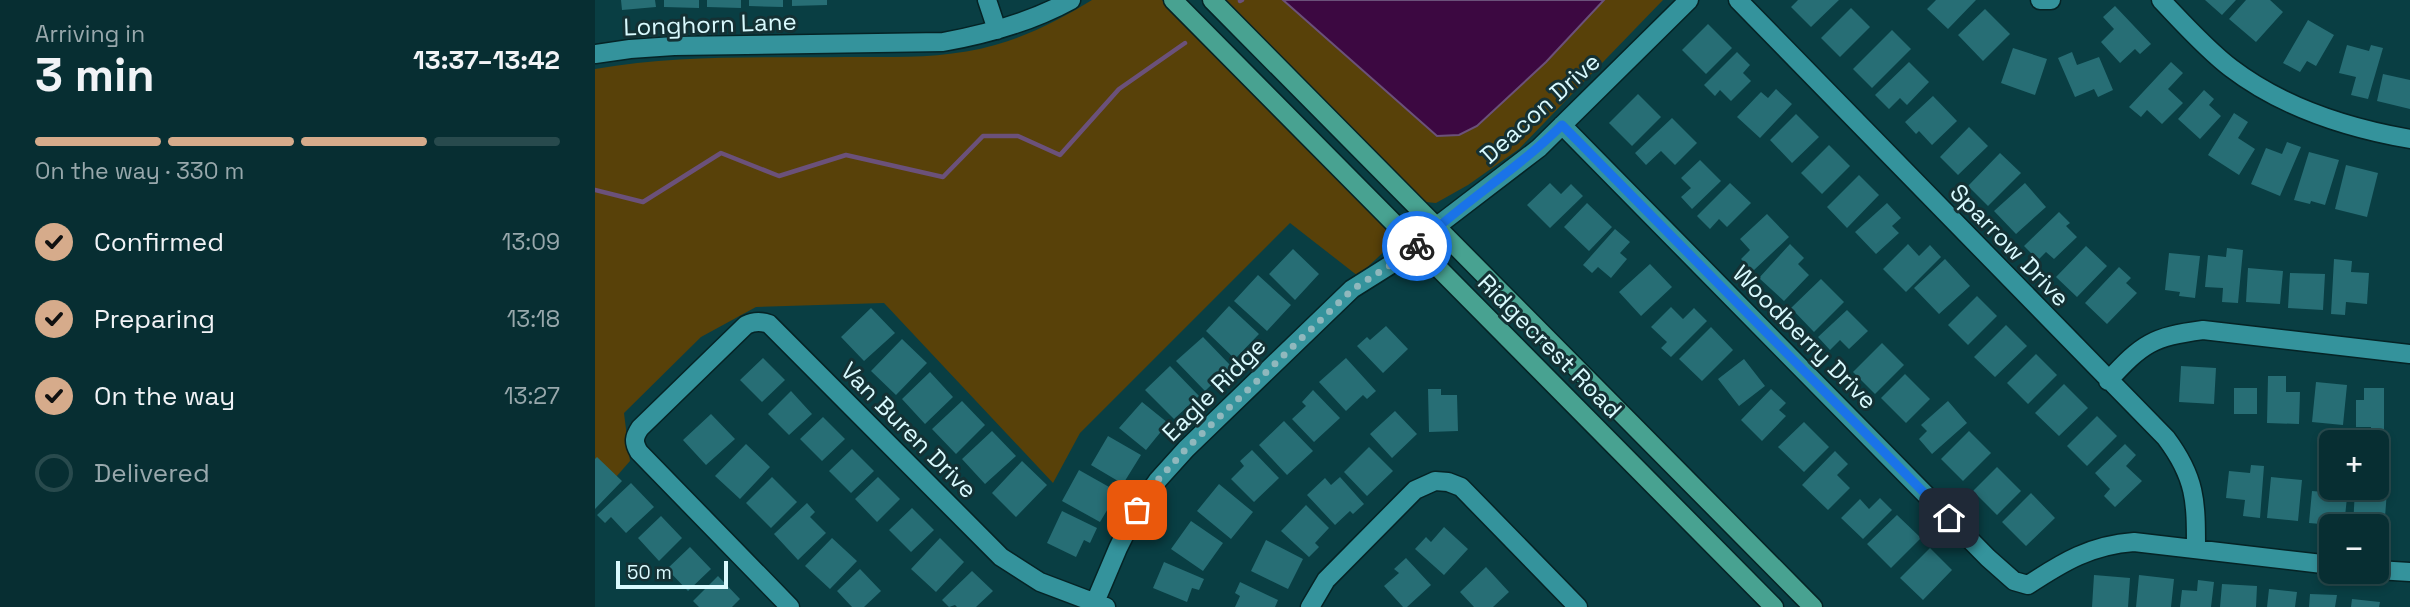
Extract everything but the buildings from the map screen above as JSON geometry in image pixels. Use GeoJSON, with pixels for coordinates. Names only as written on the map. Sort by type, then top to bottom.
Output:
{"type":"FeatureCollection","features":[{"type":"Feature","properties":{"kind":"main road","name":"Ridgecrest Road"},"geometry":{"type":"LineString","coordinates":[[1173,0],[1774,607]]}},
{"type":"Feature","properties":{"kind":"main road","name":"Ridgecrest Road"},"geometry":{"type":"LineString","coordinates":[[1212,0],[1813,607]]}},
{"type":"Feature","properties":{"kind":"street"},"geometry":{"type":"LineString","coordinates":[[987,0],[997,30]]}},
{"type":"Feature","properties":{"kind":"street","name":"Longhorn Lane"},"geometry":{"type":"LineString","coordinates":[[595,54],[674,46],[943,42],[997,30],[1043,14],[1071,0]]}},
{"type":"Feature","properties":{"kind":"street","name":"Deacon Drive"},"geometry":{"type":"LineString","coordinates":[[1417,245],[1437,226],[1539,148],[1689,0]]}},
{"type":"Feature","properties":{"kind":"street","name":"Sparrow Drive"},"geometry":{"type":"LineString","coordinates":[[1738,0],[2166,438],[2189,474],[2196,507],[2196,550]]}},
{"type":"Feature","properties":{"kind":"street"},"geometry":{"type":"LineString","coordinates":[[2040,0],[2051,0]]}},
{"type":"Feature","properties":{"kind":"street"},"geometry":{"type":"LineString","coordinates":[[2161,0],[2230,68],[2292,106],[2382,134],[2410,139]]}},
{"type":"Feature","properties":{"kind":"street","name":"Woodberry Drive"},"geometry":{"type":"LineString","coordinates":[[1562,125],[1988,558],[2014,581],[2028,585],[2091,549],[2112,543],[2133,542],[2196,550]]}},
{"type":"Feature","properties":{"kind":"street","name":"Eagle Ridge"},"geometry":{"type":"LineString","coordinates":[[1098,606],[1127,529],[1158,480],[1223,413],[1353,289],[1417,245]]}},
{"type":"Feature","properties":{"kind":"street","name":"Van Buren Drive"},"geometry":{"type":"LineString","coordinates":[[790,607],[639,452],[634,439],[640,428],[746,325],[758,322],[769,324],[1001,557],[1039,582],[1098,606]]}},
{"type":"Feature","properties":{"kind":"street"},"geometry":{"type":"LineString","coordinates":[[2108,381],[2141,347],[2169,335],[2203,330],[2410,354]]}},
{"type":"Feature","properties":{"kind":"street"},"geometry":{"type":"LineString","coordinates":[[1310,607],[1326,580],[1385,520],[1415,490],[1435,481],[1461,487],[1578,607]]}},
{"type":"Feature","properties":{"kind":"street"},"geometry":{"type":"LineString","coordinates":[[2196,550],[2319,564]]}},
{"type":"Feature","properties":{"kind":"street"},"geometry":{"type":"LineString","coordinates":[[2389,571],[2410,572]]}},
{"type":"Feature","properties":{"kind":"shaded area"},"geometry":{"type":"Polygon","coordinates":[[[1092,0],[1162,0],[1387,227],[1391,245],[1358,276],[1290,223],[1080,433],[1053,483],[884,303],[756,307],[701,337],[624,413],[630,461],[595,501],[595,69],[689,59],[902,57],[958,53],[1021,36],[1092,0]]]}},
{"type":"Feature","properties":{"kind":"shaded area"},"geometry":{"type":"Polygon","coordinates":[[[1222,0],[1663,0],[1519,149],[1468,185],[1436,203],[1425,202],[1414,194],[1222,0]]]}},
{"type":"Feature","properties":{"kind":"shaded area"},"geometry":{"type":"Polygon","coordinates":[[[1283,0],[1604,0],[1546,62],[1477,126],[1459,135],[1437,136],[1283,0]]]}},
{"type":"Feature","properties":{"kind":"waterway"},"geometry":{"type":"LineString","coordinates":[[595,190],[643,202],[721,153],[779,176],[846,155],[943,177],[983,136],[1018,136],[1060,155],[1119,89],[1185,43]]}},
{"type":"Feature","properties":{"kind":"way so far"},"geometry":{"type":"LineString","coordinates":[[1137,510],[1158,480],[1186,449],[1353,289],[1417,246]]}},
{"type":"Feature","properties":{"kind":"route"},"geometry":{"type":"LineString","coordinates":[[1417,246],[1437,226],[1539,148],[1562,125],[1949,518]]}}]}
